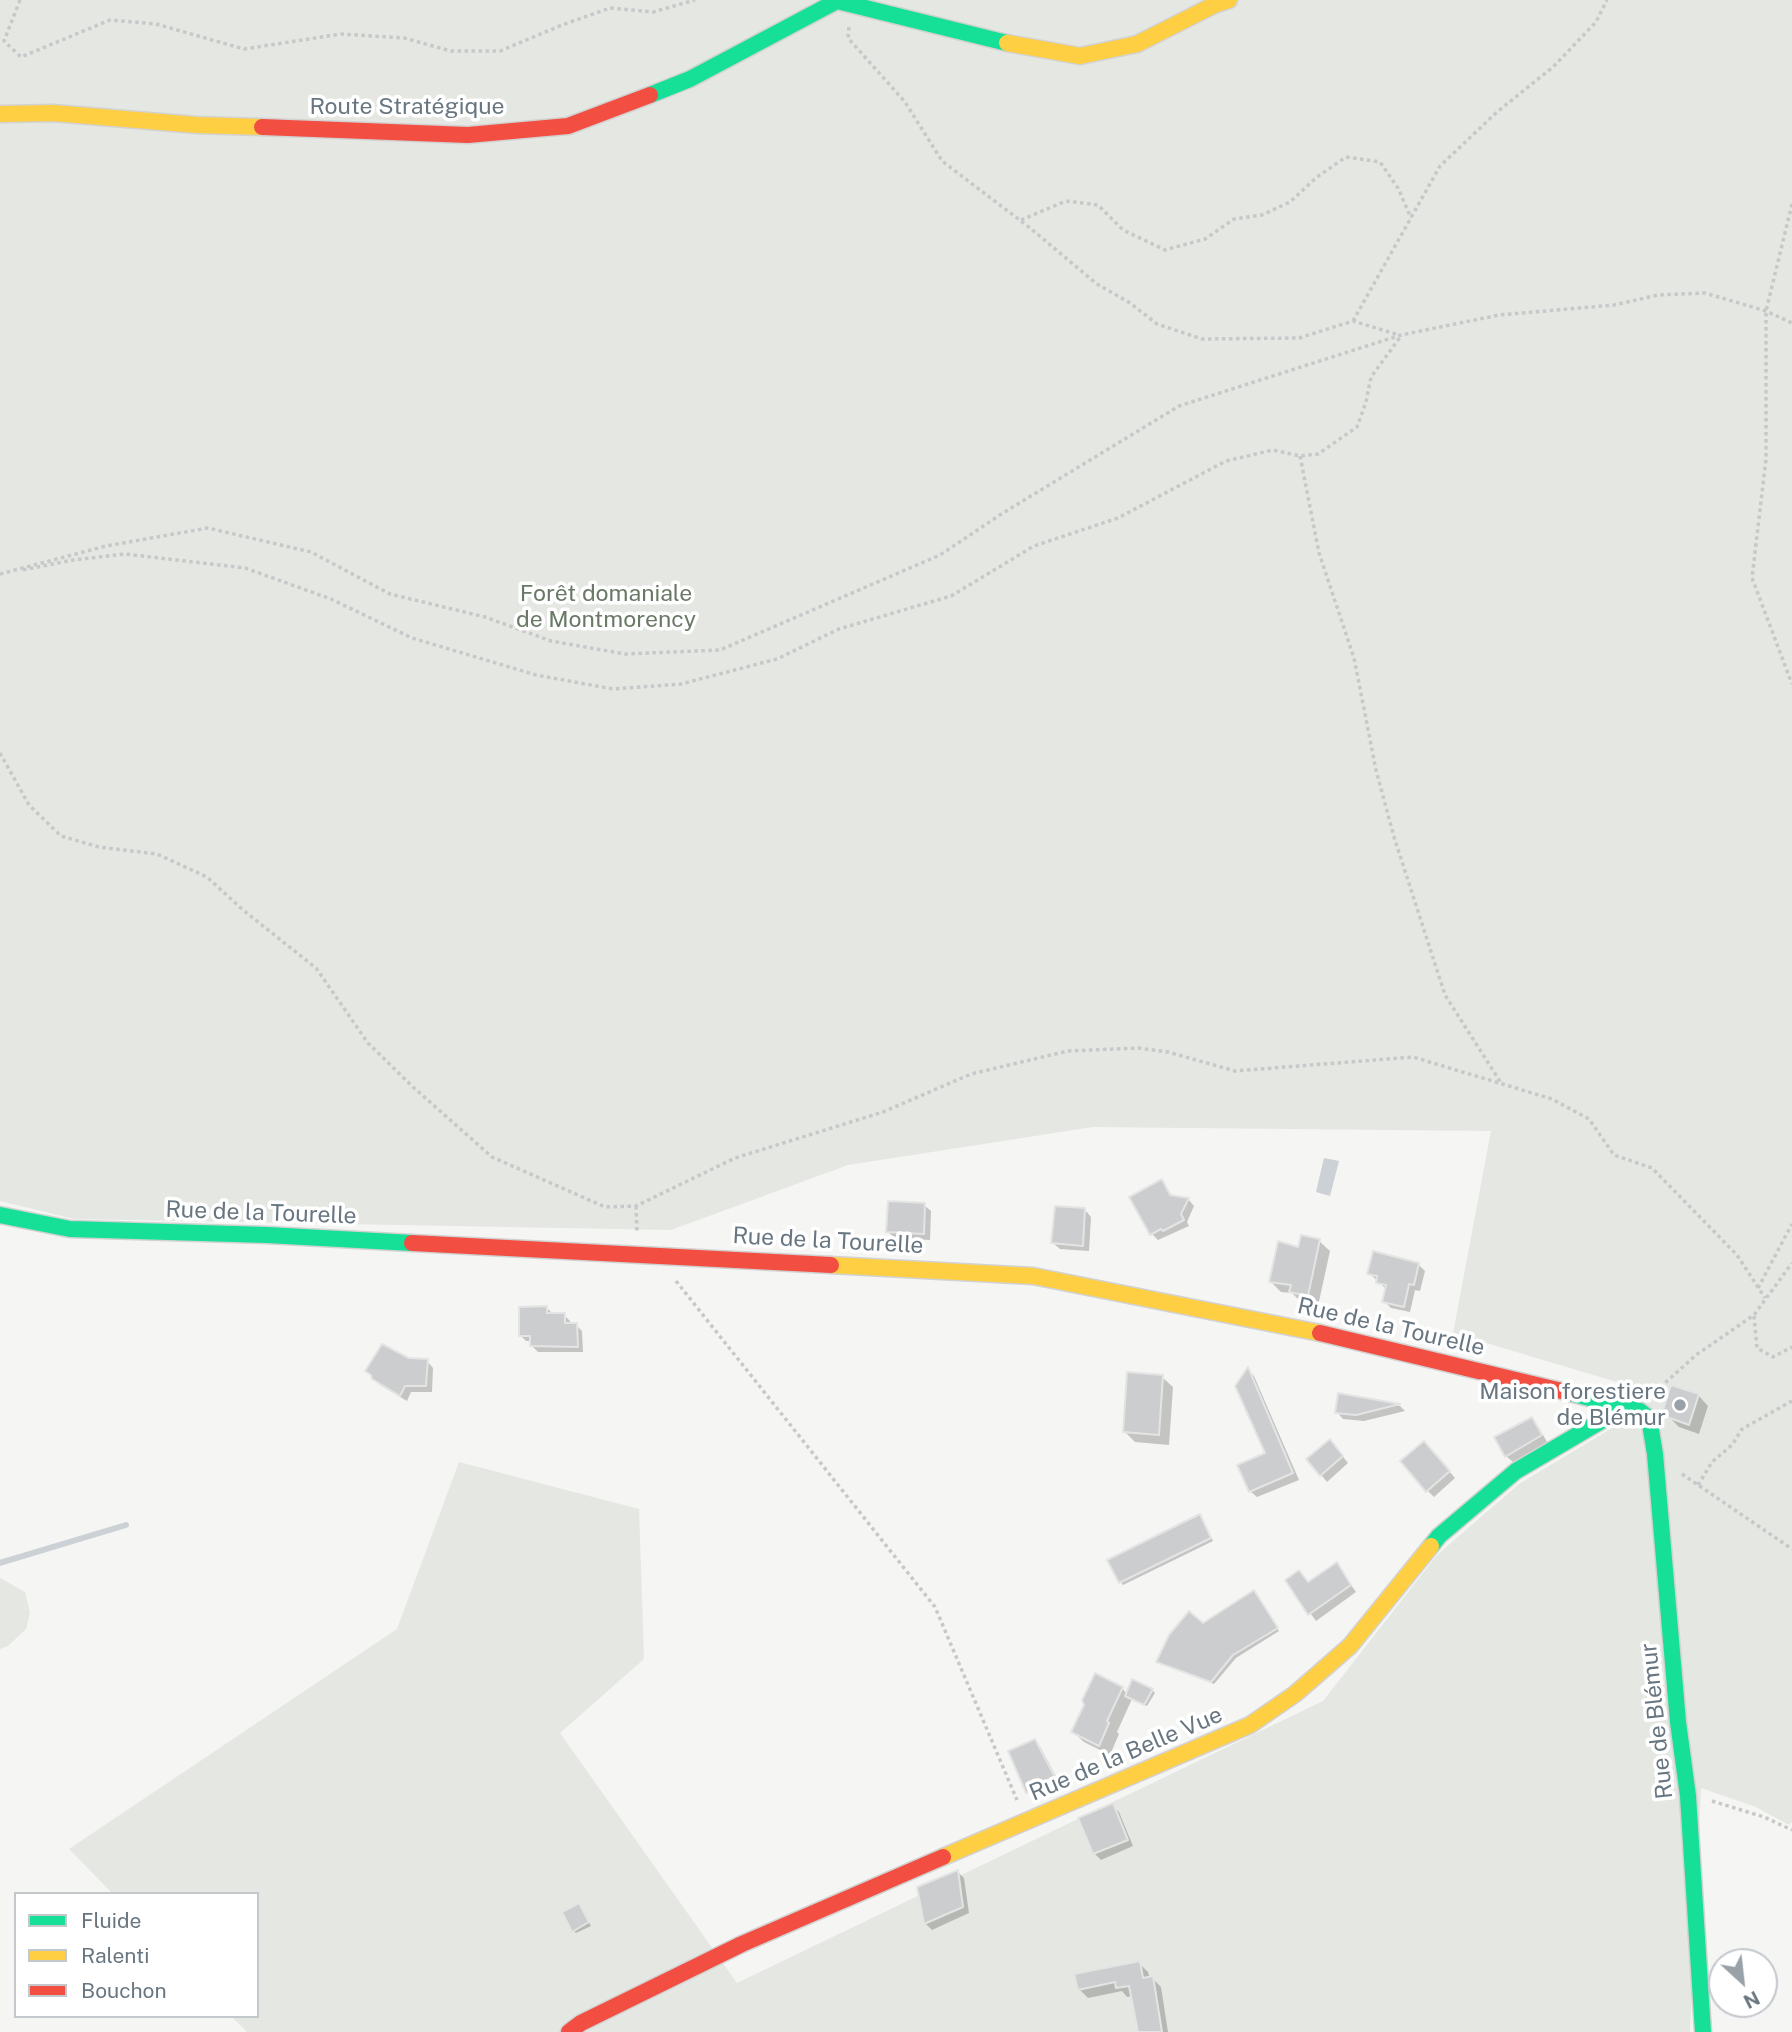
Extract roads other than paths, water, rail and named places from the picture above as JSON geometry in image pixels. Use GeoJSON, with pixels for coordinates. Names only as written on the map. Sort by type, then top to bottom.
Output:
{"type":"FeatureCollection","features":[{"type":"Feature","properties":{"kind":"street","name":"Route Stratégique"},"geometry":{"type":"LineString","coordinates":[[0,114],[53,113],[197,125],[468,135],[568,126],[690,79],[837,1],[1008,43],[1080,56],[1137,44],[1229,0]]}},
{"type":"Feature","properties":{"kind":"street","name":"Rue de la Tourelle"},"geometry":{"type":"LineString","coordinates":[[0,1214],[70,1229],[267,1234],[1033,1276],[1385,1347],[1632,1409]]}},
{"type":"Feature","properties":{"kind":"street","name":"Rue de Blémur"},"geometry":{"type":"LineString","coordinates":[[1632,1409],[1650,1418],[1655,1454],[1678,1722],[1688,1796],[1703,2032]]}},
{"type":"Feature","properties":{"kind":"street","name":"Rue de la Belle Vue"},"geometry":{"type":"LineString","coordinates":[[569,2032],[581,2023],[743,1944],[1250,1726],[1284,1702],[1350,1646],[1439,1536],[1516,1471],[1632,1409]]}},
{"type":"Feature","properties":{"kind":"waterway"},"geometry":{"type":"LineString","coordinates":[[0,1563],[126,1525]]}},
{"type":"Feature","properties":{"kind":"place","name":"Maison forestiere de Blémur"},"geometry":{"type":"Point","coordinates":[1680,1405]}},
{"type":"Feature","properties":{"kind":"park label","name":"Forêt domaniale de Montmorency"},"geometry":{"type":"Point","coordinates":[606,607]}}]}
